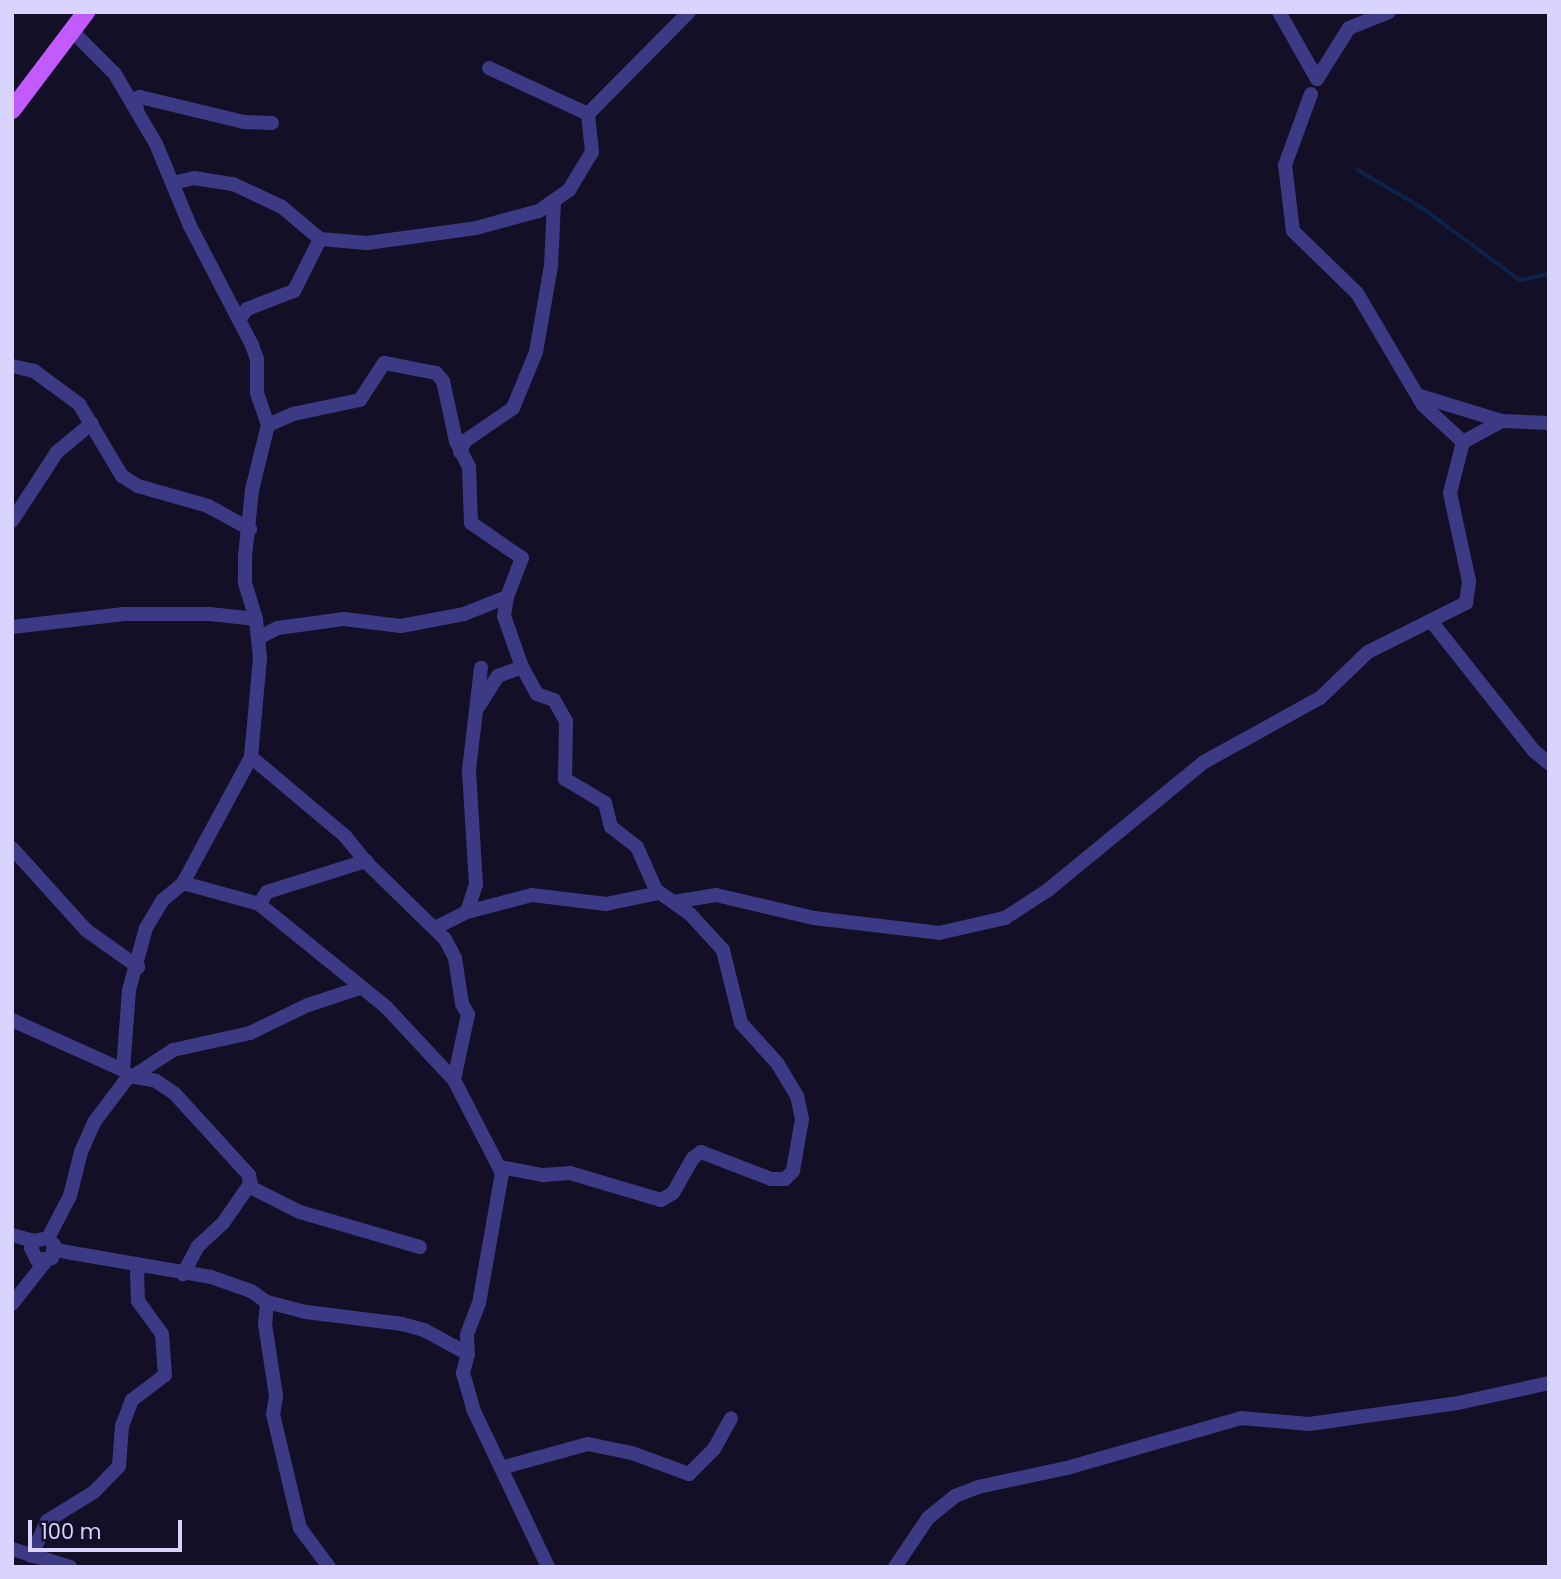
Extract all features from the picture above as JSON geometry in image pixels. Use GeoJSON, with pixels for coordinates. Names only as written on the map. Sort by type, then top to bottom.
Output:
{"type":"FeatureCollection","features":[{"type":"Feature","properties":{"kind":"main road"},"geometry":{"type":"LineString","coordinates":[[12,110],[86,12]]}},
{"type":"Feature","properties":{"kind":"street"},"geometry":{"type":"LineString","coordinates":[[588,114],[689,12]]}},
{"type":"Feature","properties":{"kind":"street"},"geometry":{"type":"LineString","coordinates":[[1279,12],[1317,79],[1349,28],[1389,12]]}},
{"type":"Feature","properties":{"kind":"street"},"geometry":{"type":"LineString","coordinates":[[71,30],[115,74],[137,109],[257,359],[257,393],[268,425],[252,490],[244,582],[256,619],[258,638],[259,693],[251,757],[183,883],[163,900],[146,928],[138,950],[138,967],[129,990],[129,1074]]}},
{"type":"Feature","properties":{"kind":"street"},"geometry":{"type":"LineString","coordinates":[[489,68],[588,114]]}},
{"type":"Feature","properties":{"kind":"street"},"geometry":{"type":"LineString","coordinates":[[1311,94],[1285,165],[1293,231],[1357,293],[1423,405],[1463,442]]}},
{"type":"Feature","properties":{"kind":"street"},"geometry":{"type":"LineString","coordinates":[[137,109],[134,100],[141,97],[244,122],[272,123]]}},
{"type":"Feature","properties":{"kind":"street"},"geometry":{"type":"LineString","coordinates":[[173,183],[194,178],[233,184],[282,207],[320,239],[367,243],[476,228],[539,211],[569,190],[592,152],[588,114]]}},
{"type":"Feature","properties":{"kind":"street"},"geometry":{"type":"LineString","coordinates":[[460,452],[466,441],[513,408],[536,352],[551,266],[554,202]]}},
{"type":"Feature","properties":{"kind":"street"},"geometry":{"type":"LineString","coordinates":[[239,320],[247,309],[294,291],[320,239]]}},
{"type":"Feature","properties":{"kind":"street"},"geometry":{"type":"LineString","coordinates":[[268,425],[293,414],[360,400],[384,363],[399,363],[436,373],[443,381],[460,452],[469,467],[471,523],[522,558],[507,597],[504,616],[522,667],[537,694],[554,700],[566,721],[565,779],[605,803],[611,827],[637,847],[656,890],[674,902],[723,950],[741,1023],[778,1064],[797,1096],[802,1119],[793,1171],[785,1180],[771,1179],[701,1152],[692,1158],[673,1193],[661,1200],[570,1173],[543,1175],[506,1168],[502,1173],[479,1303],[467,1335],[468,1354],[463,1373],[470,1397],[501,1468],[548,1567]]}},
{"type":"Feature","properties":{"kind":"street"},"geometry":{"type":"LineString","coordinates":[[12,366],[34,371],[60,387],[92,424],[122,476],[138,486],[208,506],[250,529]]}},
{"type":"Feature","properties":{"kind":"street"},"geometry":{"type":"LineString","coordinates":[[1420,396],[1502,421],[1549,423]]}},
{"type":"Feature","properties":{"kind":"street"},"geometry":{"type":"LineString","coordinates":[[674,902],[716,895],[814,918],[939,933],[1005,918],[1048,890],[1204,762],[1320,698],[1368,652],[1466,603],[1469,581],[1450,492],[1463,442],[1502,421]]}},
{"type":"Feature","properties":{"kind":"street"},"geometry":{"type":"LineString","coordinates":[[12,521],[57,452],[92,424]]}},
{"type":"Feature","properties":{"kind":"street"},"geometry":{"type":"LineString","coordinates":[[258,638],[278,628],[344,619],[376,626],[425,625],[507,597]]}},
{"type":"Feature","properties":{"kind":"street"},"geometry":{"type":"LineString","coordinates":[[12,627],[124,614],[210,614],[256,619]]}},
{"type":"Feature","properties":{"kind":"street"},"geometry":{"type":"LineString","coordinates":[[1431,621],[1534,751],[1549,763]]}},
{"type":"Feature","properties":{"kind":"street"},"geometry":{"type":"LineString","coordinates":[[479,707],[498,676],[522,667]]}},
{"type":"Feature","properties":{"kind":"street"},"geometry":{"type":"LineString","coordinates":[[467,912],[476,885],[469,770],[479,707],[481,668]]}},
{"type":"Feature","properties":{"kind":"street"},"geometry":{"type":"LineString","coordinates":[[251,757],[297,791],[435,928],[455,958],[462,1004],[468,1014],[454,1080]]}},
{"type":"Feature","properties":{"kind":"street"},"geometry":{"type":"LineString","coordinates":[[12,848],[86,930],[138,967]]}},
{"type":"Feature","properties":{"kind":"street"},"geometry":{"type":"LineString","coordinates":[[259,904],[267,892],[366,861]]}},
{"type":"Feature","properties":{"kind":"street"},"geometry":{"type":"LineString","coordinates":[[183,883],[259,904],[313,944],[360,988],[386,1007],[454,1080],[502,1173]]}},
{"type":"Feature","properties":{"kind":"street"},"geometry":{"type":"LineString","coordinates":[[435,928],[467,912],[532,895],[606,904],[646,897],[656,890]]}},
{"type":"Feature","properties":{"kind":"street"},"geometry":{"type":"LineString","coordinates":[[12,1304],[44,1262],[46,1243],[70,1196],[81,1152],[95,1121],[129,1074],[173,1050],[250,1033],[308,1005],[360,988]]}},
{"type":"Feature","properties":{"kind":"street"},"geometry":{"type":"LineString","coordinates":[[12,1020],[129,1074],[156,1081],[186,1103],[249,1175],[252,1188],[300,1212],[420,1247]]}},
{"type":"Feature","properties":{"kind":"street"},"geometry":{"type":"LineString","coordinates":[[183,1274],[198,1246],[223,1223],[250,1184],[249,1175]]}},
{"type":"Feature","properties":{"kind":"street"},"geometry":{"type":"LineString","coordinates":[[12,1236],[183,1274],[211,1277],[251,1291],[267,1302],[402,1324],[468,1354]]}},
{"type":"Feature","properties":{"kind":"street"},"geometry":{"type":"LineString","coordinates":[[44,1262],[32,1255],[46,1243]]}},
{"type":"Feature","properties":{"kind":"street"},"geometry":{"type":"LineString","coordinates":[[31,1556],[47,1521],[94,1492],[119,1466],[122,1426],[132,1400],[165,1375],[162,1334],[138,1301],[136,1273],[141,1265]]}},
{"type":"Feature","properties":{"kind":"street"},"geometry":{"type":"LineString","coordinates":[[267,1302],[265,1324],[276,1396],[273,1414],[300,1528],[330,1567]]}},
{"type":"Feature","properties":{"kind":"street"},"geometry":{"type":"LineString","coordinates":[[895,1567],[928,1518],[955,1496],[989,1484],[1067,1468],[1241,1418],[1309,1424],[1458,1403],[1549,1383]]}},
{"type":"Feature","properties":{"kind":"street"},"geometry":{"type":"LineString","coordinates":[[501,1468],[587,1444],[632,1453],[689,1474],[713,1449],[731,1418]]}},
{"type":"Feature","properties":{"kind":"street"},"geometry":{"type":"LineString","coordinates":[[12,1549],[70,1567]]}},
{"type":"Feature","properties":{"kind":"waterway"},"geometry":{"type":"LineString","coordinates":[[1358,170],[1421,207],[1520,280],[1549,274]]}}]}
